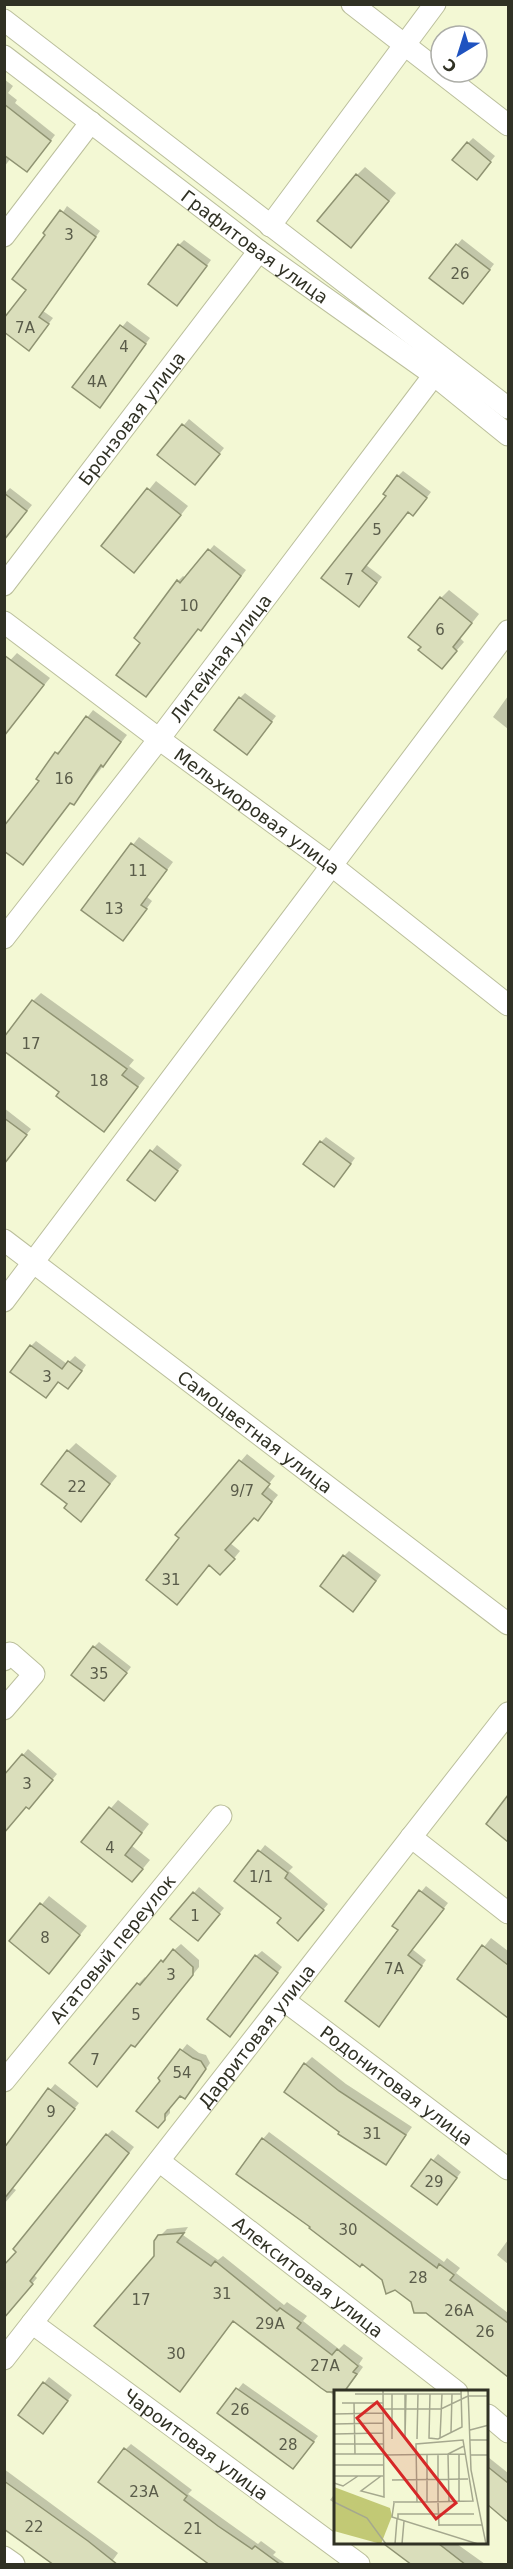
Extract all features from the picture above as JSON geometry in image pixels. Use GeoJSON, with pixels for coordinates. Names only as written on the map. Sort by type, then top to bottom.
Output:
{"type":"FeatureCollection","features":[{"type":"Feature","properties":{"kind":"street"},"geometry":{"type":"LineString","coordinates":[[352,4],[508,125]]}},
{"type":"Feature","properties":{"kind":"street"},"geometry":{"type":"LineString","coordinates":[[270,226],[435,4]]}},
{"type":"Feature","properties":{"kind":"street"},"geometry":{"type":"LineString","coordinates":[[4,20],[508,408]]}},
{"type":"Feature","properties":{"kind":"street","name":"Графитовая улица"},"geometry":{"type":"LineString","coordinates":[[4,56],[260,251],[434,375],[508,435]]}},
{"type":"Feature","properties":{"kind":"street"},"geometry":{"type":"LineString","coordinates":[[4,236],[91,122]]}},
{"type":"Feature","properties":{"kind":"street","name":"Бронзовая улица"},"geometry":{"type":"LineString","coordinates":[[4,585],[260,251]]}},
{"type":"Feature","properties":{"kind":"street","name":"Литейная улица"},"geometry":{"type":"LineString","coordinates":[[4,938],[159,739],[434,375]]}},
{"type":"Feature","properties":{"kind":"street","name":"Мельхиоровая улица"},"geometry":{"type":"LineString","coordinates":[[4,622],[331,865],[508,1005]]}},
{"type":"Feature","properties":{"kind":"street"},"geometry":{"type":"LineString","coordinates":[[4,1301],[508,631]]}},
{"type":"Feature","properties":{"kind":"street","name":"Самоцветная улица"},"geometry":{"type":"LineString","coordinates":[[4,1240],[508,1624]]}},
{"type":"Feature","properties":{"kind":"street"},"geometry":{"type":"LineString","coordinates":[[4,1660],[10,1653],[34,1674],[4,1709]]}},
{"type":"Feature","properties":{"kind":"street","name":"Дарритовая улица"},"geometry":{"type":"LineString","coordinates":[[4,2359],[508,1713]]}},
{"type":"Feature","properties":{"kind":"street","name":"Агатовый переулок"},"geometry":{"type":"LineString","coordinates":[[4,2081],[221,1816]]}},
{"type":"Feature","properties":{"kind":"street"},"geometry":{"type":"LineString","coordinates":[[411,1837],[508,1913]]}},
{"type":"Feature","properties":{"kind":"street","name":"Родонитовая улица"},"geometry":{"type":"LineString","coordinates":[[285,2001],[508,2169]]}},
{"type":"Feature","properties":{"kind":"street","name":"Алекситовая улица"},"geometry":{"type":"LineString","coordinates":[[159,2161],[454,2390]]}},
{"type":"Feature","properties":{"kind":"street","name":"Чароитовая улица"},"geometry":{"type":"LineString","coordinates":[[32,2323],[359,2565]]}},
{"type":"Feature","properties":{"kind":"street"},"geometry":{"type":"LineString","coordinates":[[489,2416],[508,2432]]}},
{"type":"Feature","properties":{"kind":"street"},"geometry":{"type":"LineString","coordinates":[[4,2557],[14,2565]]}},
{"type":"Feature","properties":{"kind":"building"},"geometry":{"type":"Polygon","coordinates":[[[4,104],[51,141],[27,172],[4,155],[4,104]]]}},
{"type":"Feature","properties":{"kind":"building"},"geometry":{"type":"Polygon","coordinates":[[[467,142],[491,162],[477,180],[452,160],[467,142]]]}},
{"type":"Feature","properties":{"kind":"building"},"geometry":{"type":"Polygon","coordinates":[[[356,174],[389,201],[351,248],[317,221],[356,174]]]}},
{"type":"Feature","properties":{"kind":"building"},"geometry":{"type":"Polygon","coordinates":[[[60,210],[96,237],[39,317],[49,324],[29,351],[4,332],[4,318],[26,290],[12,279],[45,235],[43,233],[60,210]]]}},
{"type":"Feature","properties":{"kind":"building"},"geometry":{"type":"Polygon","coordinates":[[[178,244],[207,266],[177,306],[148,284],[178,244]]]}},
{"type":"Feature","properties":{"kind":"building"},"geometry":{"type":"Polygon","coordinates":[[[456,244],[490,270],[463,304],[429,278],[456,244]]]}},
{"type":"Feature","properties":{"kind":"building"},"geometry":{"type":"Polygon","coordinates":[[[120,325],[146,344],[100,408],[72,387],[120,325]]]}},
{"type":"Feature","properties":{"kind":"building"},"geometry":{"type":"Polygon","coordinates":[[[182,424],[220,454],[195,485],[157,455],[182,424]]]}},
{"type":"Feature","properties":{"kind":"building"},"geometry":{"type":"Polygon","coordinates":[[[397,475],[427,498],[413,516],[408,512],[362,571],[377,583],[359,607],[321,578],[386,496],[383,494],[397,475]]]}},
{"type":"Feature","properties":{"kind":"building"},"geometry":{"type":"Polygon","coordinates":[[[147,488],[181,515],[134,573],[101,546],[147,488]]]}},
{"type":"Feature","properties":{"kind":"building"},"geometry":{"type":"Polygon","coordinates":[[[4,493],[27,511],[4,540],[4,493]]]}},
{"type":"Feature","properties":{"kind":"building"},"geometry":{"type":"Polygon","coordinates":[[[208,549],[241,576],[201,631],[198,629],[146,697],[116,675],[140,643],[134,638],[177,580],[180,583],[208,549]]]}},
{"type":"Feature","properties":{"kind":"building"},"geometry":{"type":"Polygon","coordinates":[[[440,597],[472,623],[453,647],[457,651],[442,669],[418,650],[421,647],[408,637],[440,597]]]}},
{"type":"Feature","properties":{"kind":"building"},"geometry":{"type":"Polygon","coordinates":[[[4,655],[44,685],[4,736],[4,655]]]}},
{"type":"Feature","properties":{"kind":"building"},"geometry":{"type":"Polygon","coordinates":[[[239,697],[272,722],[247,755],[214,730],[239,697]]]}},
{"type":"Feature","properties":{"kind":"building"},"geometry":{"type":"Polygon","coordinates":[[[86,716],[121,742],[103,767],[101,765],[74,805],[70,803],[23,865],[4,851],[4,826],[39,781],[36,779],[55,752],[58,754],[86,716]]]}},
{"type":"Feature","properties":{"kind":"building"},"geometry":{"type":"Polygon","coordinates":[[[131,843],[167,870],[141,905],[147,909],[123,941],[81,910],[131,843]]]}},
{"type":"Feature","properties":{"kind":"building"},"geometry":{"type":"Polygon","coordinates":[[[32,1000],[127,1069],[122,1075],[138,1087],[104,1132],[56,1096],[59,1092],[4,1051],[4,1037],[32,1000]]]}},
{"type":"Feature","properties":{"kind":"building"},"geometry":{"type":"Polygon","coordinates":[[[4,1118],[27,1135],[4,1164],[4,1118]]]}},
{"type":"Feature","properties":{"kind":"building"},"geometry":{"type":"Polygon","coordinates":[[[320,1141],[351,1164],[334,1187],[303,1164],[320,1141]]]}},
{"type":"Feature","properties":{"kind":"building"},"geometry":{"type":"Polygon","coordinates":[[[150,1150],[178,1171],[155,1201],[127,1180],[150,1150]]]}},
{"type":"Feature","properties":{"kind":"building"},"geometry":{"type":"Polygon","coordinates":[[[30,1345],[62,1369],[68,1361],[82,1371],[68,1389],[58,1382],[46,1398],[10,1372],[30,1345]]]}},
{"type":"Feature","properties":{"kind":"building"},"geometry":{"type":"Polygon","coordinates":[[[67,1450],[110,1484],[81,1522],[64,1508],[67,1504],[41,1484],[67,1450]]]}},
{"type":"Feature","properties":{"kind":"building"},"geometry":{"type":"Polygon","coordinates":[[[239,1460],[270,1484],[262,1494],[272,1502],[258,1521],[254,1518],[225,1550],[235,1559],[220,1575],[209,1565],[177,1605],[146,1580],[179,1538],[175,1535],[239,1460]]]}},
{"type":"Feature","properties":{"kind":"building"},"geometry":{"type":"Polygon","coordinates":[[[343,1555],[376,1581],[353,1612],[320,1586],[343,1555]]]}},
{"type":"Feature","properties":{"kind":"building"},"geometry":{"type":"Polygon","coordinates":[[[93,1646],[127,1673],[104,1701],[71,1675],[93,1646]]]}},
{"type":"Feature","properties":{"kind":"building"},"geometry":{"type":"Polygon","coordinates":[[[22,1754],[53,1780],[29,1809],[26,1807],[4,1833],[4,1775],[22,1754]]]}},
{"type":"Feature","properties":{"kind":"building"},"geometry":{"type":"Polygon","coordinates":[[[508,1795],[508,1842],[486,1824],[508,1795]]]}},
{"type":"Feature","properties":{"kind":"building"},"geometry":{"type":"Polygon","coordinates":[[[109,1807],[142,1833],[125,1855],[143,1869],[132,1882],[81,1842],[109,1807]]]}},
{"type":"Feature","properties":{"kind":"building"},"geometry":{"type":"Polygon","coordinates":[[[258,1850],[288,1873],[285,1878],[324,1910],[298,1941],[277,1923],[281,1918],[234,1881],[258,1850]]]}},
{"type":"Feature","properties":{"kind":"building"},"geometry":{"type":"Polygon","coordinates":[[[419,1890],[444,1909],[408,1955],[422,1966],[379,2027],[345,2001],[398,1930],[392,1926],[419,1890]]]}},
{"type":"Feature","properties":{"kind":"building"},"geometry":{"type":"Polygon","coordinates":[[[193,1892],[220,1914],[198,1941],[170,1919],[193,1892]]]}},
{"type":"Feature","properties":{"kind":"building"},"geometry":{"type":"Polygon","coordinates":[[[40,1903],[80,1935],[49,1974],[9,1941],[40,1903]]]}},
{"type":"Feature","properties":{"kind":"building"},"geometry":{"type":"Polygon","coordinates":[[[482,1945],[508,1965],[508,2018],[457,1979],[482,1945]]]}},
{"type":"Feature","properties":{"kind":"building"},"geometry":{"type":"Polygon","coordinates":[[[173,1949],[193,1967],[193,1975],[135,2047],[131,2045],[97,2087],[69,2063],[137,1983],[140,1985],[173,1949]]]}},
{"type":"Feature","properties":{"kind":"building"},"geometry":{"type":"Polygon","coordinates":[[[255,1955],[278,1973],[230,2037],[207,2019],[255,1955]]]}},
{"type":"Feature","properties":{"kind":"building"},"geometry":{"type":"Polygon","coordinates":[[[180,2049],[201,2061],[206,2069],[185,2099],[180,2096],[165,2114],[165,2120],[158,2128],[136,2111],[160,2081],[158,2078],[180,2049]]]}},
{"type":"Feature","properties":{"kind":"building"},"geometry":{"type":"Polygon","coordinates":[[[304,2063],[339,2091],[406,2135],[386,2165],[338,2134],[339,2132],[284,2092],[304,2063]]]}},
{"type":"Feature","properties":{"kind":"building"},"geometry":{"type":"Polygon","coordinates":[[[48,2088],[75,2109],[4,2199],[4,2148],[48,2088]]]}},
{"type":"Feature","properties":{"kind":"building"},"geometry":{"type":"Polygon","coordinates":[[[106,2134],[129,2153],[30,2281],[33,2284],[4,2318],[4,2265],[16,2252],[13,2249],[106,2134]]]}},
{"type":"Feature","properties":{"kind":"building"},"geometry":{"type":"Polygon","coordinates":[[[262,2138],[437,2268],[439,2264],[454,2275],[450,2280],[508,2323],[508,2377],[426,2313],[414,2313],[411,2302],[395,2290],[386,2294],[382,2280],[362,2264],[360,2267],[310,2227],[236,2174],[262,2138]]]}},
{"type":"Feature","properties":{"kind":"building"},"geometry":{"type":"Polygon","coordinates":[[[431,2159],[457,2178],[437,2205],[411,2186],[431,2159]]]}},
{"type":"Feature","properties":{"kind":"building"},"geometry":{"type":"Polygon","coordinates":[[[184,2233],[177,2242],[211,2266],[215,2261],[277,2311],[280,2308],[301,2323],[297,2328],[332,2355],[337,2349],[358,2366],[353,2372],[357,2374],[345,2390],[327,2392],[233,2321],[180,2392],[94,2326],[154,2256],[154,2241],[158,2235],[184,2233]]]}},
{"type":"Feature","properties":{"kind":"building"},"geometry":{"type":"Polygon","coordinates":[[[43,2382],[68,2401],[43,2434],[18,2415],[43,2382]]]}},
{"type":"Feature","properties":{"kind":"building"},"geometry":{"type":"Polygon","coordinates":[[[236,2388],[314,2442],[293,2469],[217,2413],[236,2388]]]}},
{"type":"Feature","properties":{"kind":"building"},"geometry":{"type":"Polygon","coordinates":[[[124,2448],[187,2496],[184,2500],[218,2526],[252,2549],[255,2546],[281,2565],[210,2565],[162,2530],[98,2482],[124,2448]]]}},
{"type":"Feature","properties":{"kind":"building"},"geometry":{"type":"Polygon","coordinates":[[[489,2468],[508,2483],[508,2522],[489,2506],[489,2468]]]}},
{"type":"Feature","properties":{"kind":"building"},"geometry":{"type":"Polygon","coordinates":[[[4,2481],[118,2565],[54,2565],[4,2529],[4,2481]]]}},
{"type":"Feature","properties":{"kind":"building"},"geometry":{"type":"Polygon","coordinates":[[[385,2545],[440,2545],[466,2565],[412,2565],[385,2545]]]}}]}
